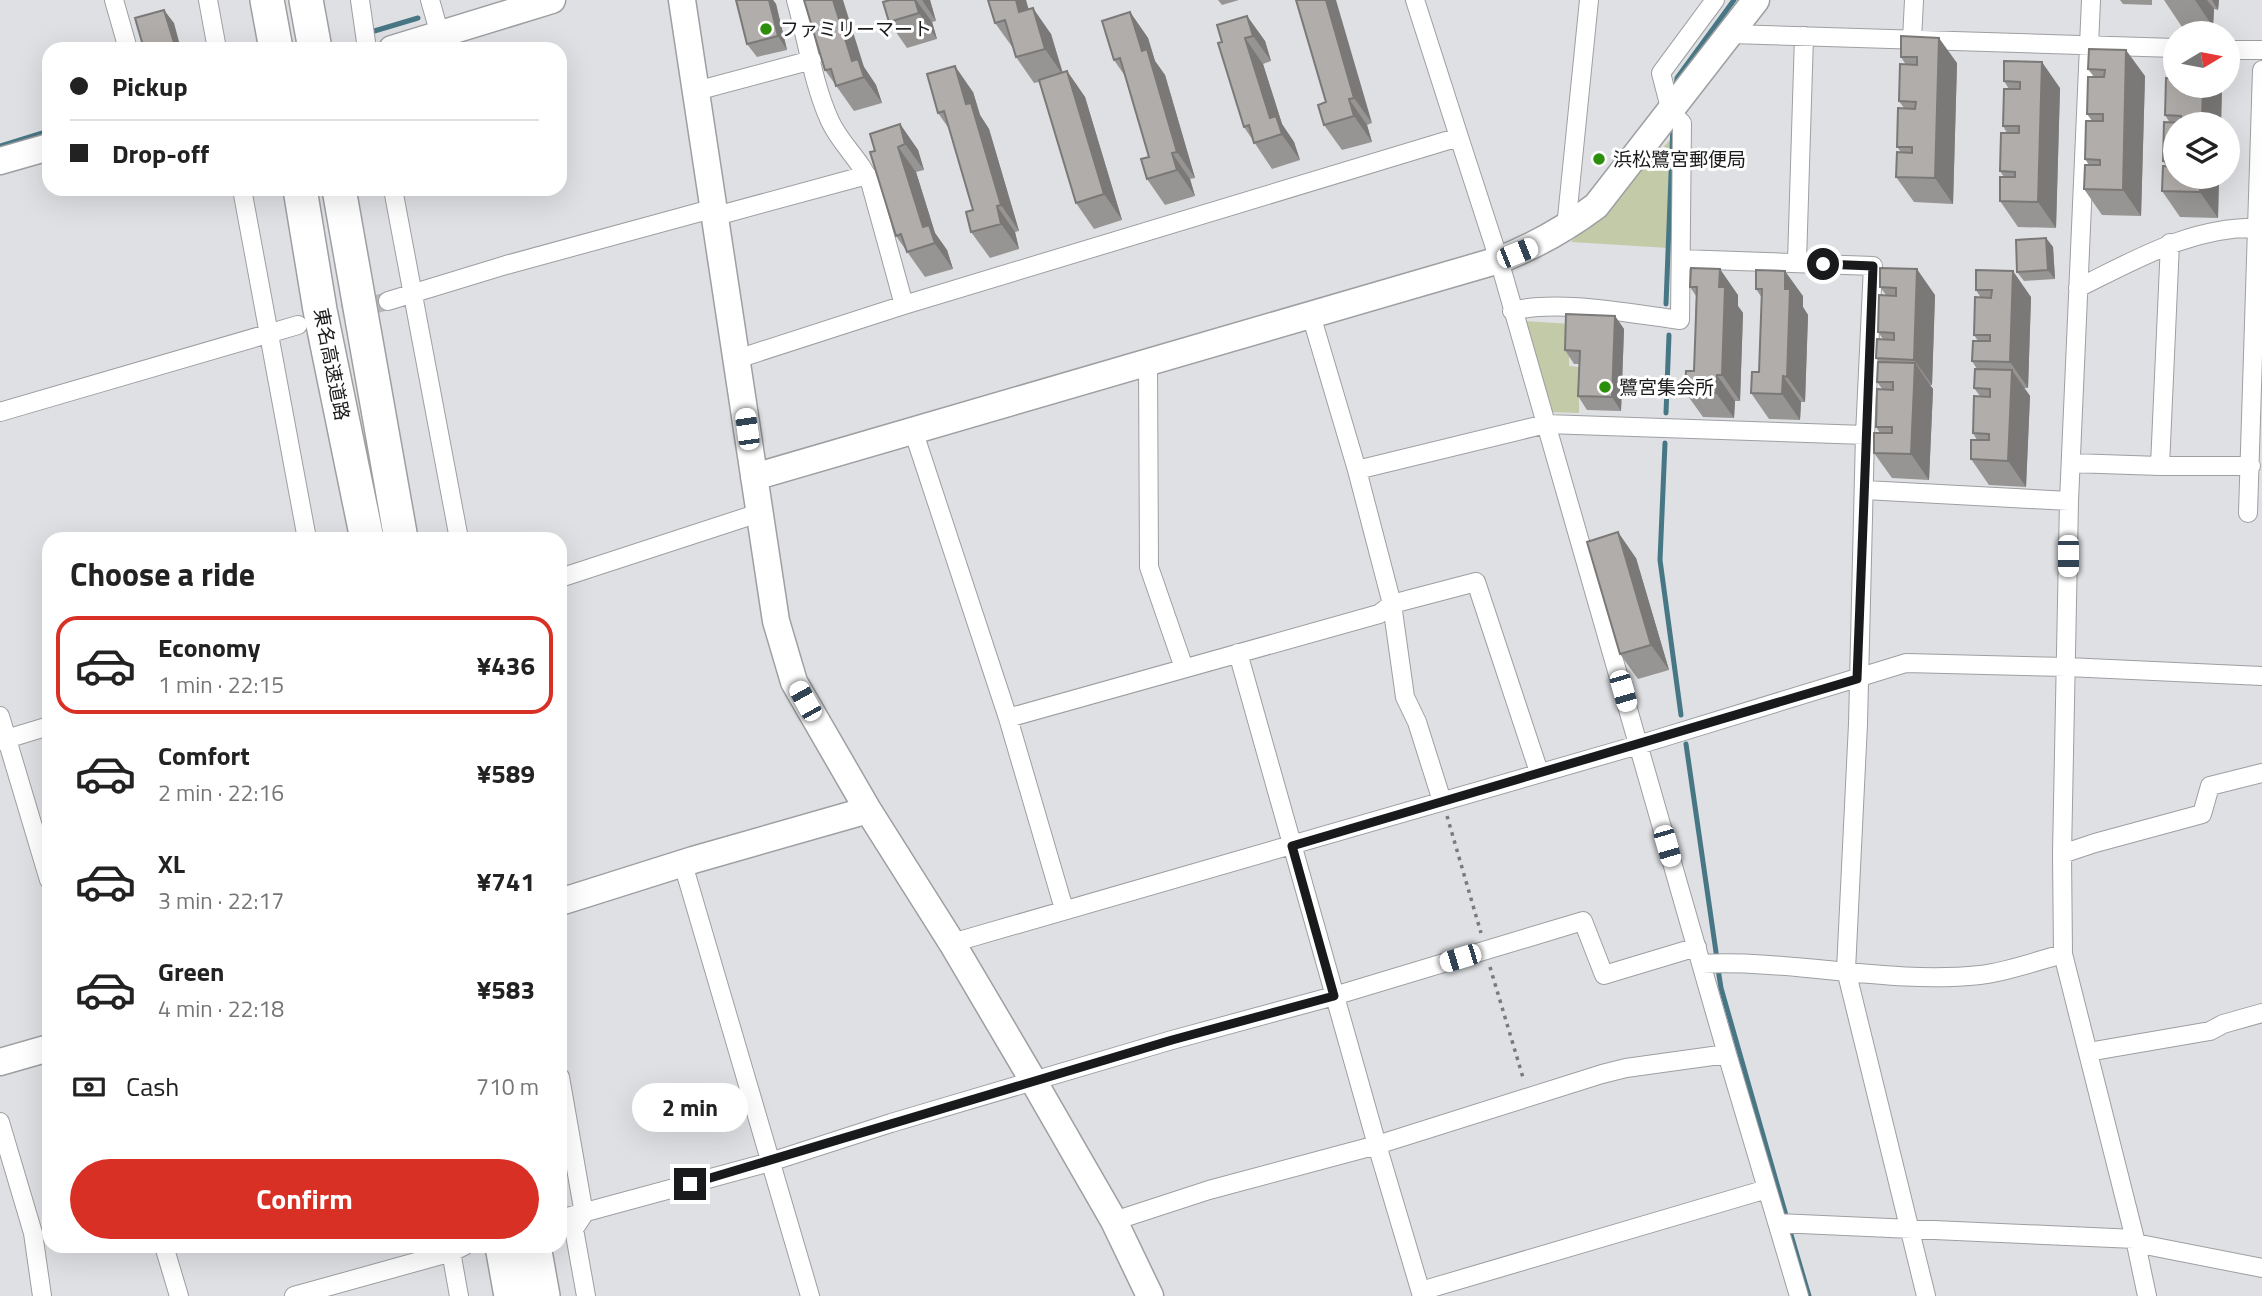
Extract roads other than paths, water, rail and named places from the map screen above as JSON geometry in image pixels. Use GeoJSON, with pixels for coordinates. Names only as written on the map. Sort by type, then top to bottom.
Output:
{"type":"FeatureCollection","features":[{"type":"Feature","properties":{"kind":"highway"},"geometry":{"type":"LineString","coordinates":[[267,0],[275,42]]}},
{"type":"Feature","properties":{"kind":"highway"},"geometry":{"type":"LineString","coordinates":[[306,0],[314,42]]}},
{"type":"Feature","properties":{"kind":"highway","name":"東名高速道路"},"geometry":{"type":"LineString","coordinates":[[301,196],[320,310],[366,532]]}},
{"type":"Feature","properties":{"kind":"highway","name":"東名高速道路"},"geometry":{"type":"LineString","coordinates":[[340,196],[400,532]]}},
{"type":"Feature","properties":{"kind":"highway"},"geometry":{"type":"LineString","coordinates":[[503,1253],[511,1296]]}},
{"type":"Feature","properties":{"kind":"highway"},"geometry":{"type":"LineString","coordinates":[[535,1253],[543,1296]]}},
{"type":"Feature","properties":{"kind":"street"},"geometry":{"type":"LineString","coordinates":[[114,0],[126,42]]}},
{"type":"Feature","properties":{"kind":"street"},"geometry":{"type":"LineString","coordinates":[[208,0],[216,42]]}},
{"type":"Feature","properties":{"kind":"street"},"geometry":{"type":"LineString","coordinates":[[360,0],[366,42]]}},
{"type":"Feature","properties":{"kind":"street"},"geometry":{"type":"LineString","coordinates":[[430,0],[440,35]]}},
{"type":"Feature","properties":{"kind":"street"},"geometry":{"type":"LineString","coordinates":[[416,42],[552,0]]}},
{"type":"Feature","properties":{"kind":"street"},"geometry":{"type":"LineString","coordinates":[[682,0],[776,621],[794,682],[867,810],[952,943],[1034,1082],[1114,1221],[1150,1296]]}},
{"type":"Feature","properties":{"kind":"street"},"geometry":{"type":"LineString","coordinates":[[796,0],[829,118],[839,139],[867,175],[904,305]]}},
{"type":"Feature","properties":{"kind":"street"},"geometry":{"type":"LineString","coordinates":[[1415,0],[1499,260],[1704,964],[1727,1054],[1767,1189],[1784,1223],[1799,1296]]}},
{"type":"Feature","properties":{"kind":"street"},"geometry":{"type":"LineString","coordinates":[[1566,228],[1589,0]]}},
{"type":"Feature","properties":{"kind":"street"},"geometry":{"type":"LineString","coordinates":[[1512,312],[1551,306],[1680,320],[1681,259],[1676,109],[1661,74],[1715,0]]}},
{"type":"Feature","properties":{"kind":"street"},"geometry":{"type":"LineString","coordinates":[[754,477],[1499,260],[1534,246],[1566,228],[1596,206],[1676,109],[1756,0]]}},
{"type":"Feature","properties":{"kind":"street"},"geometry":{"type":"LineString","coordinates":[[1912,40],[1914,0]]}},
{"type":"Feature","properties":{"kind":"street"},"geometry":{"type":"LineString","coordinates":[[2091,0],[2069,501],[2062,854],[2063,954],[2147,1296]]}},
{"type":"Feature","properties":{"kind":"street"},"geometry":{"type":"LineString","coordinates":[[1731,34],[2163,48]]}},
{"type":"Feature","properties":{"kind":"street"},"geometry":{"type":"LineString","coordinates":[[1797,262],[1804,36]]}},
{"type":"Feature","properties":{"kind":"street"},"geometry":{"type":"LineString","coordinates":[[2240,50],[2262,50]]}},
{"type":"Feature","properties":{"kind":"street"},"geometry":{"type":"LineString","coordinates":[[696,91],[812,60]]}},
{"type":"Feature","properties":{"kind":"street"},"geometry":{"type":"LineString","coordinates":[[2248,513],[2255,458],[2262,70]]}},
{"type":"Feature","properties":{"kind":"street"},"geometry":{"type":"LineString","coordinates":[[737,359],[904,305],[1459,137]]}},
{"type":"Feature","properties":{"kind":"street"},"geometry":{"type":"LineString","coordinates":[[0,161],[42,149]]}},
{"type":"Feature","properties":{"kind":"street"},"geometry":{"type":"LineString","coordinates":[[388,301],[715,212],[867,175]]}},
{"type":"Feature","properties":{"kind":"street"},"geometry":{"type":"LineString","coordinates":[[243,196],[306,532]]}},
{"type":"Feature","properties":{"kind":"street"},"geometry":{"type":"LineString","coordinates":[[394,196],[458,532]]}},
{"type":"Feature","properties":{"kind":"street"},"geometry":{"type":"LineString","coordinates":[[2078,288],[2170,243],[2241,226],[2260,228]]}},
{"type":"Feature","properties":{"kind":"street"},"geometry":{"type":"LineString","coordinates":[[2160,466],[2170,243]]}},
{"type":"Feature","properties":{"kind":"street"},"geometry":{"type":"LineString","coordinates":[[1681,259],[1873,266],[1865,435],[1857,738],[1846,970],[1926,1296]]}},
{"type":"Feature","properties":{"kind":"street"},"geometry":{"type":"LineString","coordinates":[[1311,315],[1357,470],[1392,604],[1405,697],[1417,722],[1442,801]]}},
{"type":"Feature","properties":{"kind":"street"},"geometry":{"type":"LineString","coordinates":[[0,412],[268,336],[298,325]]}},
{"type":"Feature","properties":{"kind":"street"},"geometry":{"type":"LineString","coordinates":[[1148,362],[1149,567],[1184,668]]}},
{"type":"Feature","properties":{"kind":"street"},"geometry":{"type":"LineString","coordinates":[[1357,470],[1546,424],[1865,435]]}},
{"type":"Feature","properties":{"kind":"street"},"geometry":{"type":"LineString","coordinates":[[913,430],[1008,719],[1064,909]]}},
{"type":"Feature","properties":{"kind":"street"},"geometry":{"type":"LineString","coordinates":[[2071,463],[2160,466],[2255,458]]}},
{"type":"Feature","properties":{"kind":"street"},"geometry":{"type":"LineString","coordinates":[[1865,490],[2069,501]]}},
{"type":"Feature","properties":{"kind":"street"},"geometry":{"type":"LineString","coordinates":[[567,576],[759,513]]}},
{"type":"Feature","properties":{"kind":"street"},"geometry":{"type":"LineString","coordinates":[[1008,719],[1379,614],[1392,604],[1476,582],[1539,772]]}},
{"type":"Feature","properties":{"kind":"street"},"geometry":{"type":"LineString","coordinates":[[1238,653],[1421,1294],[1767,1189]]}},
{"type":"Feature","properties":{"kind":"street"},"geometry":{"type":"LineString","coordinates":[[952,943],[1292,846],[1906,663],[2262,676]]}},
{"type":"Feature","properties":{"kind":"street"},"geometry":{"type":"LineString","coordinates":[[0,716],[4,740],[42,858]]}},
{"type":"Feature","properties":{"kind":"street"},"geometry":{"type":"LineString","coordinates":[[4,740],[42,728]]}},
{"type":"Feature","properties":{"kind":"street"},"geometry":{"type":"LineString","coordinates":[[2062,854],[2095,842],[2202,814],[2210,786],[2262,774]]}},
{"type":"Feature","properties":{"kind":"street"},"geometry":{"type":"LineString","coordinates":[[567,900],[867,810]]}},
{"type":"Feature","properties":{"kind":"street"},"geometry":{"type":"LineString","coordinates":[[683,864],[810,1296]]}},
{"type":"Feature","properties":{"kind":"street"},"geometry":{"type":"LineString","coordinates":[[567,1218],[770,1162],[891,1123],[1172,1040],[1334,996],[1584,922],[1604,975],[1697,947]]}},
{"type":"Feature","properties":{"kind":"street"},"geometry":{"type":"LineString","coordinates":[[1704,964],[1846,970],[1917,977],[1981,975],[2063,954]]}},
{"type":"Feature","properties":{"kind":"street"},"geometry":{"type":"LineString","coordinates":[[2088,1052],[2210,1031],[2223,1024],[2262,1013]]}},
{"type":"Feature","properties":{"kind":"street"},"geometry":{"type":"LineString","coordinates":[[0,1062],[42,1050]]}},
{"type":"Feature","properties":{"kind":"street"},"geometry":{"type":"LineString","coordinates":[[1114,1221],[1209,1191],[1377,1145],[1602,1074],[1626,1068],[1727,1054]]}},
{"type":"Feature","properties":{"kind":"street"},"geometry":{"type":"LineString","coordinates":[[567,1117],[584,1214],[574,1229],[586,1296]]}},
{"type":"Feature","properties":{"kind":"street"},"geometry":{"type":"LineString","coordinates":[[0,1122],[33,1233],[42,1296]]}},
{"type":"Feature","properties":{"kind":"street"},"geometry":{"type":"LineString","coordinates":[[1784,1223],[2135,1241],[2262,1268]]}},
{"type":"Feature","properties":{"kind":"street"},"geometry":{"type":"LineString","coordinates":[[166,1253],[179,1296]]}},
{"type":"Feature","properties":{"kind":"street"},"geometry":{"type":"LineString","coordinates":[[294,1296],[438,1253]]}},
{"type":"Feature","properties":{"kind":"street"},"geometry":{"type":"LineString","coordinates":[[455,1253],[459,1296]]}},
{"type":"Feature","properties":{"kind":"waterway"},"geometry":{"type":"LineString","coordinates":[[1676,87],[1677,78],[1734,0]]}},
{"type":"Feature","properties":{"kind":"waterway"},"geometry":{"type":"LineString","coordinates":[[371,32],[418,18]]}},
{"type":"Feature","properties":{"kind":"waterway"},"geometry":{"type":"LineString","coordinates":[[1666,304],[1673,124]]}},
{"type":"Feature","properties":{"kind":"waterway"},"geometry":{"type":"LineString","coordinates":[[0,146],[42,133]]}},
{"type":"Feature","properties":{"kind":"waterway"},"geometry":{"type":"LineString","coordinates":[[1666,413],[1669,335]]}},
{"type":"Feature","properties":{"kind":"waterway"},"geometry":{"type":"LineString","coordinates":[[1665,443],[1660,560],[1681,715]]}},
{"type":"Feature","properties":{"kind":"waterway"},"geometry":{"type":"LineString","coordinates":[[1686,744],[1717,959]]}},
{"type":"Feature","properties":{"kind":"waterway"},"geometry":{"type":"LineString","coordinates":[[1718,969],[1721,988],[1787,1219]]}},
{"type":"Feature","properties":{"kind":"waterway"},"geometry":{"type":"LineString","coordinates":[[1789,1228],[1809,1296]]}},
{"type":"Feature","properties":{"kind":"tunnel"},"geometry":{"type":"LineString","coordinates":[[317,320],[388,301]]}},
{"type":"Feature","properties":{"kind":"place","name":"ファミリーマート"},"geometry":{"type":"Point","coordinates":[766,29]}},
{"type":"Feature","properties":{"kind":"place","name":"浜松鷺宮郵便局"},"geometry":{"type":"Point","coordinates":[1599,159]}},
{"type":"Feature","properties":{"kind":"place","name":"鷺宮集会所"},"geometry":{"type":"Point","coordinates":[1605,387]}}]}
